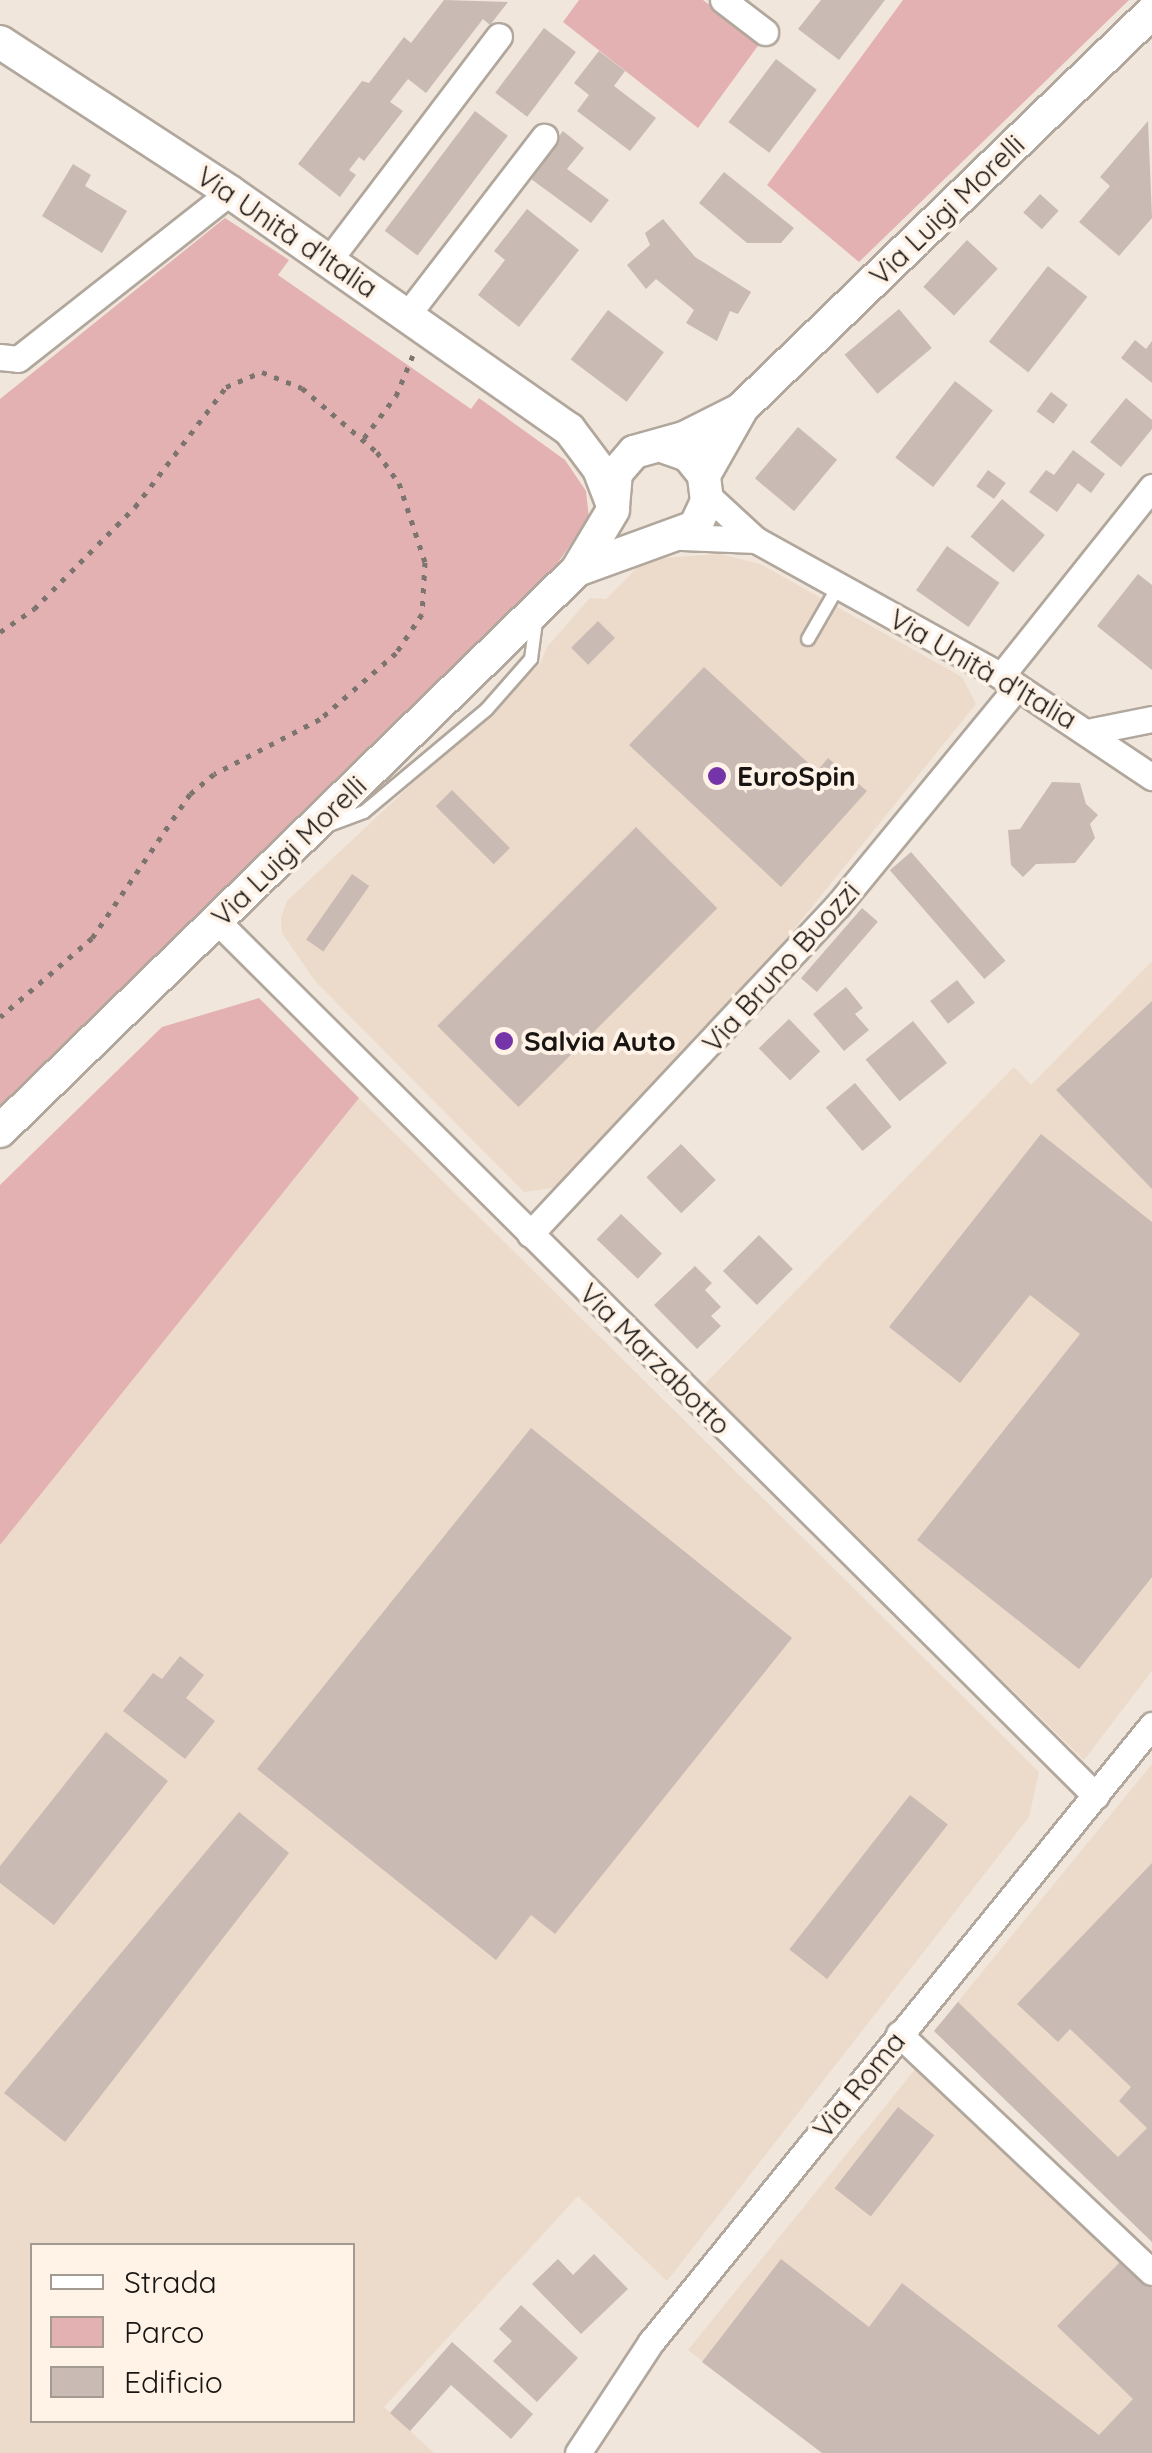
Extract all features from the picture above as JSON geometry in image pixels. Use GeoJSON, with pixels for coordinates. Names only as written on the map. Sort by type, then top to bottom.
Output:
{"type":"FeatureCollection","features":[{"type":"Feature","properties":{"kind":"street"},"geometry":{"type":"LineString","coordinates":[[723,0],[765,32]]}},
{"type":"Feature","properties":{"kind":"street","name":"Via Luigi Morelli"},"geometry":{"type":"LineString","coordinates":[[578,570],[666,539],[704,513],[705,485],[742,408],[1152,12]]}},
{"type":"Feature","properties":{"kind":"street"},"geometry":{"type":"LineString","coordinates":[[329,260],[499,36]]}},
{"type":"Feature","properties":{"kind":"street","name":"Via Unità d'Italia"},"geometry":{"type":"LineString","coordinates":[[0,42],[230,192],[569,429],[599,469],[612,505]]}},
{"type":"Feature","properties":{"kind":"street"},"geometry":{"type":"LineString","coordinates":[[407,315],[544,136]]}},
{"type":"Feature","properties":{"kind":"street"},"geometry":{"type":"LineString","coordinates":[[0,357],[18,359],[230,192]]}},
{"type":"Feature","properties":{"kind":"street","name":"Via Luigi Morelli"},"geometry":{"type":"LineString","coordinates":[[0,1131],[578,570],[612,505],[616,473],[654,446],[742,408]]}},
{"type":"Feature","properties":{"kind":"street","name":"Via Unità d'Italia"},"geometry":{"type":"LineString","coordinates":[[569,429],[654,446]]}},
{"type":"Feature","properties":{"kind":"street"},"geometry":{"type":"LineString","coordinates":[[654,446],[688,455],[705,485]]}},
{"type":"Feature","properties":{"kind":"street","name":"Via Unità d'Italia"},"geometry":{"type":"LineString","coordinates":[[705,485],[756,540],[1092,731],[1152,778]]}},
{"type":"Feature","properties":{"kind":"street","name":"Via Bruno Buozzi"},"geometry":{"type":"LineString","coordinates":[[530,1234],[838,905],[1152,487]]}},
{"type":"Feature","properties":{"kind":"street"},"geometry":{"type":"LineString","coordinates":[[612,505],[623,526],[666,539]]}},
{"type":"Feature","properties":{"kind":"street","name":"Via Unità d'Italia"},"geometry":{"type":"LineString","coordinates":[[666,539],[756,540]]}},
{"type":"Feature","properties":{"kind":"street"},"geometry":{"type":"LineString","coordinates":[[1092,731],[1152,719]]}},
{"type":"Feature","properties":{"kind":"street","name":"Via Marzabotto"},"geometry":{"type":"LineString","coordinates":[[217,921],[1096,1796]]}},
{"type":"Feature","properties":{"kind":"street","name":"Via Roma"},"geometry":{"type":"LineString","coordinates":[[578,2453],[651,2342],[1152,1725]]}},
{"type":"Feature","properties":{"kind":"street"},"geometry":{"type":"LineString","coordinates":[[899,2034],[1152,2272]]}},
{"type":"Feature","properties":{"kind":"lane"},"geometry":{"type":"LineString","coordinates":[[808,639],[838,587]]}},
{"type":"Feature","properties":{"kind":"path"},"geometry":{"type":"LineString","coordinates":[[364,438],[396,396],[416,352]]}},
{"type":"Feature","properties":{"kind":"path"},"geometry":{"type":"LineString","coordinates":[[0,632],[34,609],[135,506],[215,398],[237,380],[262,372],[287,378],[364,438],[399,483],[420,542],[426,598],[413,632],[320,719],[214,774],[190,794],[92,938],[0,1017]]}},
{"type":"Feature","properties":{"kind":"shaded area"},"geometry":{"type":"Polygon","coordinates":[[[720,554],[760,564],[962,677],[976,704],[786,939],[664,1074],[553,1188],[524,1192],[315,981],[282,933],[281,918],[287,901],[540,664],[547,647],[590,598],[606,599],[646,559],[720,554]]]}},
{"type":"Feature","properties":{"kind":"shaded area"},"geometry":{"type":"Polygon","coordinates":[[[1152,961],[1152,1671],[1084,1760],[702,1387],[1014,1067],[1031,1085],[1152,961]]]}},
{"type":"Feature","properties":{"kind":"shaded area"},"geometry":{"type":"Polygon","coordinates":[[[359,1098],[1039,1772],[1029,1817],[667,2281],[578,2196],[384,2407],[434,2453],[0,2453],[0,1545],[359,1098]]]}},
{"type":"Feature","properties":{"kind":"shaded area"},"geometry":{"type":"Polygon","coordinates":[[[1152,1764],[1152,2242],[934,2031],[1152,1764]]]}},
{"type":"Feature","properties":{"kind":"shaded area"},"geometry":{"type":"Polygon","coordinates":[[[917,2067],[1152,2288],[1152,2453],[822,2453],[688,2350],[917,2067]]]}},
{"type":"Feature","properties":{"kind":"green space"},"geometry":{"type":"Polygon","coordinates":[[[579,0],[703,0],[760,43],[698,128],[563,22],[579,0]]]}},
{"type":"Feature","properties":{"kind":"green space"},"geometry":{"type":"Polygon","coordinates":[[[903,0],[1129,0],[859,262],[767,185],[903,0]]]}},
{"type":"Feature","properties":{"kind":"green space"},"geometry":{"type":"Polygon","coordinates":[[[225,218],[289,260],[278,275],[471,409],[479,398],[565,460],[586,491],[589,518],[550,574],[0,1110],[0,399],[225,218]]]}},
{"type":"Feature","properties":{"kind":"green space"},"geometry":{"type":"Polygon","coordinates":[[[259,998],[359,1098],[0,1545],[0,1185],[162,1027],[259,998]]]}},
{"type":"Feature","properties":{"kind":"building"},"geometry":{"type":"Polygon","coordinates":[[[444,0],[508,2],[490,25],[483,19],[426,93],[408,79],[390,102],[403,111],[364,161],[359,157],[349,170],[356,175],[340,197],[298,164],[362,81],[369,83],[404,37],[411,43],[444,0]]]}},
{"type":"Feature","properties":{"kind":"building"},"geometry":{"type":"Polygon","coordinates":[[[821,0],[885,0],[839,60],[798,29],[821,0]]]}},
{"type":"Feature","properties":{"kind":"building"},"geometry":{"type":"Polygon","coordinates":[[[544,28],[576,52],[527,117],[495,93],[544,28]]]}},
{"type":"Feature","properties":{"kind":"building"},"geometry":{"type":"Polygon","coordinates":[[[599,51],[625,71],[614,86],[656,118],[630,151],[577,111],[589,95],[574,83],[599,51]]]}},
{"type":"Feature","properties":{"kind":"building"},"geometry":{"type":"Polygon","coordinates":[[[776,59],[817,90],[769,153],[728,122],[776,59]]]}},
{"type":"Feature","properties":{"kind":"building"},"geometry":{"type":"Polygon","coordinates":[[[475,111],[508,136],[417,255],[385,231],[475,111]]]}},
{"type":"Feature","properties":{"kind":"building"},"geometry":{"type":"Polygon","coordinates":[[[1148,121],[1152,218],[1119,256],[1079,222],[1110,186],[1100,177],[1148,121]]]}},
{"type":"Feature","properties":{"kind":"building"},"geometry":{"type":"Polygon","coordinates":[[[563,131],[584,148],[567,169],[609,200],[591,223],[527,176],[563,131]]]}},
{"type":"Feature","properties":{"kind":"building"},"geometry":{"type":"Polygon","coordinates":[[[73,164],[91,175],[85,186],[127,211],[102,253],[42,216],[73,164]]]}},
{"type":"Feature","properties":{"kind":"building"},"geometry":{"type":"Polygon","coordinates":[[[724,172],[794,228],[781,243],[747,243],[699,203],[724,172]]]}},
{"type":"Feature","properties":{"kind":"building"},"geometry":{"type":"Polygon","coordinates":[[[1040,194],[1059,211],[1042,229],[1023,213],[1040,194]]]}},
{"type":"Feature","properties":{"kind":"building"},"geometry":{"type":"Polygon","coordinates":[[[527,209],[579,250],[519,327],[478,295],[505,260],[494,251],[527,209]]]}},
{"type":"Feature","properties":{"kind":"building"},"geometry":{"type":"Polygon","coordinates":[[[663,219],[695,257],[751,292],[738,314],[730,311],[717,341],[686,323],[694,310],[656,279],[646,289],[627,265],[650,245],[645,233],[663,219]]]}},
{"type":"Feature","properties":{"kind":"building"},"geometry":{"type":"Polygon","coordinates":[[[967,240],[998,269],[954,315],[923,287],[967,240]]]}},
{"type":"Feature","properties":{"kind":"building"},"geometry":{"type":"Polygon","coordinates":[[[1048,266],[1087,297],[1028,372],[989,342],[1048,266]]]}},
{"type":"Feature","properties":{"kind":"building"},"geometry":{"type":"Polygon","coordinates":[[[899,309],[932,348],[877,394],[845,355],[899,309]]]}},
{"type":"Feature","properties":{"kind":"building"},"geometry":{"type":"Polygon","coordinates":[[[608,310],[664,352],[627,402],[571,360],[608,310]]]}},
{"type":"Feature","properties":{"kind":"building"},"geometry":{"type":"Polygon","coordinates":[[[1135,340],[1146,349],[1152,341],[1152,383],[1121,358],[1135,340]]]}},
{"type":"Feature","properties":{"kind":"building"},"geometry":{"type":"Polygon","coordinates":[[[955,381],[993,411],[933,487],[895,457],[955,381]]]}},
{"type":"Feature","properties":{"kind":"building"},"geometry":{"type":"Polygon","coordinates":[[[1051,392],[1068,405],[1053,424],[1037,411],[1051,392]]]}},
{"type":"Feature","properties":{"kind":"building"},"geometry":{"type":"Polygon","coordinates":[[[1126,398],[1152,420],[1152,429],[1121,467],[1090,442],[1126,398]]]}},
{"type":"Feature","properties":{"kind":"building"},"geometry":{"type":"Polygon","coordinates":[[[798,427],[837,460],[794,511],[755,478],[798,427]]]}},
{"type":"Feature","properties":{"kind":"building"},"geometry":{"type":"Polygon","coordinates":[[[1073,450],[1105,474],[1091,493],[1078,483],[1057,512],[1029,492],[1046,470],[1054,475],[1073,450]]]}},
{"type":"Feature","properties":{"kind":"building"},"geometry":{"type":"Polygon","coordinates":[[[988,470],[1006,483],[994,499],[976,486],[988,470]]]}},
{"type":"Feature","properties":{"kind":"building"},"geometry":{"type":"Polygon","coordinates":[[[1002,499],[1045,535],[1013,573],[971,537],[1002,499]]]}},
{"type":"Feature","properties":{"kind":"building"},"geometry":{"type":"Polygon","coordinates":[[[947,546],[999,583],[968,627],[916,590],[947,546]]]}},
{"type":"Feature","properties":{"kind":"building"},"geometry":{"type":"Polygon","coordinates":[[[1138,574],[1152,585],[1152,670],[1097,626],[1138,574]]]}},
{"type":"Feature","properties":{"kind":"building"},"geometry":{"type":"Polygon","coordinates":[[[598,621],[615,638],[588,665],[571,648],[598,621]]]}},
{"type":"Feature","properties":{"kind":"building"},"geometry":{"type":"Polygon","coordinates":[[[704,667],[817,771],[828,758],[867,791],[781,887],[629,745],[704,667]]]}},
{"type":"Feature","properties":{"kind":"building"},"geometry":{"type":"Polygon","coordinates":[[[1052,782],[1080,783],[1086,804],[1098,815],[1090,824],[1095,838],[1075,863],[1036,864],[1023,877],[1011,865],[1008,830],[1020,829],[1052,782]]]}},
{"type":"Feature","properties":{"kind":"building"},"geometry":{"type":"Polygon","coordinates":[[[452,790],[510,848],[494,864],[436,806],[452,790]]]}},
{"type":"Feature","properties":{"kind":"building"},"geometry":{"type":"Polygon","coordinates":[[[636,827],[717,908],[519,1107],[437,1026],[636,827]]]}},
{"type":"Feature","properties":{"kind":"building"},"geometry":{"type":"Polygon","coordinates":[[[911,852],[1005,961],[984,979],[890,870],[911,852]]]}},
{"type":"Feature","properties":{"kind":"building"},"geometry":{"type":"Polygon","coordinates":[[[352,874],[369,886],[323,952],[306,940],[352,874]]]}},
{"type":"Feature","properties":{"kind":"building"},"geometry":{"type":"Polygon","coordinates":[[[862,908],[878,922],[817,992],[801,978],[862,908]]]}},
{"type":"Feature","properties":{"kind":"building"},"geometry":{"type":"Polygon","coordinates":[[[957,980],[975,1003],[948,1024],[930,1001],[957,980]]]}},
{"type":"Feature","properties":{"kind":"building"},"geometry":{"type":"Polygon","coordinates":[[[846,987],[863,1008],[855,1014],[869,1030],[844,1051],[813,1014],[846,987]]]}},
{"type":"Feature","properties":{"kind":"building"},"geometry":{"type":"Polygon","coordinates":[[[1152,1001],[1152,1189],[1056,1090],[1152,1001]]]}},
{"type":"Feature","properties":{"kind":"building"},"geometry":{"type":"Polygon","coordinates":[[[789,1019],[820,1051],[790,1081],[759,1048],[789,1019]]]}},
{"type":"Feature","properties":{"kind":"building"},"geometry":{"type":"Polygon","coordinates":[[[913,1021],[947,1063],[900,1101],[866,1059],[913,1021]]]}},
{"type":"Feature","properties":{"kind":"building"},"geometry":{"type":"Polygon","coordinates":[[[855,1083],[892,1127],[863,1151],[826,1107],[855,1083]]]}},
{"type":"Feature","properties":{"kind":"building"},"geometry":{"type":"Polygon","coordinates":[[[1041,1134],[1152,1222],[1152,1577],[1079,1669],[917,1540],[1080,1334],[1030,1295],[960,1383],[889,1327],[1041,1134]]]}},
{"type":"Feature","properties":{"kind":"building"},"geometry":{"type":"Polygon","coordinates":[[[681,1144],[716,1180],[681,1213],[646,1177],[681,1144]]]}},
{"type":"Feature","properties":{"kind":"building"},"geometry":{"type":"Polygon","coordinates":[[[621,1214],[662,1254],[638,1279],[597,1239],[621,1214]]]}},
{"type":"Feature","properties":{"kind":"building"},"geometry":{"type":"Polygon","coordinates":[[[759,1235],[793,1269],[757,1305],[723,1271],[759,1235]]]}},
{"type":"Feature","properties":{"kind":"building"},"geometry":{"type":"Polygon","coordinates":[[[695,1266],[712,1283],[705,1290],[721,1307],[711,1316],[721,1326],[697,1349],[654,1305],[695,1266]]]}},
{"type":"Feature","properties":{"kind":"building"},"geometry":{"type":"Polygon","coordinates":[[[531,1428],[792,1638],[555,1934],[531,1915],[496,1960],[257,1769],[531,1428]]]}},
{"type":"Feature","properties":{"kind":"building"},"geometry":{"type":"Polygon","coordinates":[[[180,1656],[204,1675],[186,1698],[215,1721],[185,1759],[123,1711],[153,1673],[162,1679],[180,1656]]]}},
{"type":"Feature","properties":{"kind":"building"},"geometry":{"type":"Polygon","coordinates":[[[106,1732],[168,1781],[54,1925],[0,1883],[0,1866],[106,1732]]]}},
{"type":"Feature","properties":{"kind":"building"},"geometry":{"type":"Polygon","coordinates":[[[910,1795],[948,1825],[827,1979],[789,1949],[910,1795]]]}},
{"type":"Feature","properties":{"kind":"building"},"geometry":{"type":"Polygon","coordinates":[[[239,1812],[289,1853],[65,2142],[4,2093],[239,1812]]]}},
{"type":"Feature","properties":{"kind":"building"},"geometry":{"type":"Polygon","coordinates":[[[1152,1863],[1152,2242],[934,2031],[958,2002],[1118,2157],[1147,2128],[1119,2101],[1131,2087],[1070,2029],[1058,2042],[1017,2004],[1152,1863]]]}},
{"type":"Feature","properties":{"kind":"building"},"geometry":{"type":"Polygon","coordinates":[[[898,2107],[934,2135],[871,2216],[835,2188],[898,2107]]]}},
{"type":"Feature","properties":{"kind":"building"},"geometry":{"type":"Polygon","coordinates":[[[594,2254],[628,2289],[581,2334],[532,2284],[558,2259],[573,2275],[594,2254]]]}},
{"type":"Feature","properties":{"kind":"building"},"geometry":{"type":"Polygon","coordinates":[[[781,2259],[869,2327],[902,2283],[1099,2435],[1133,2399],[1057,2326],[1122,2260],[1152,2288],[1152,2453],[822,2453],[702,2362],[781,2259]]]}},
{"type":"Feature","properties":{"kind":"building"},"geometry":{"type":"Polygon","coordinates":[[[521,2305],[578,2358],[537,2402],[493,2361],[512,2341],[499,2329],[521,2305]]]}},
{"type":"Feature","properties":{"kind":"building"},"geometry":{"type":"Polygon","coordinates":[[[452,2342],[533,2414],[511,2439],[451,2385],[410,2431],[390,2413],[452,2342]]]}},
{"type":"Feature","properties":{"kind":"place","name":"EuroSpin"},"geometry":{"type":"Point","coordinates":[717,776]}},
{"type":"Feature","properties":{"kind":"place","name":"Salvia Auto"},"geometry":{"type":"Point","coordinates":[504,1041]}}]}
